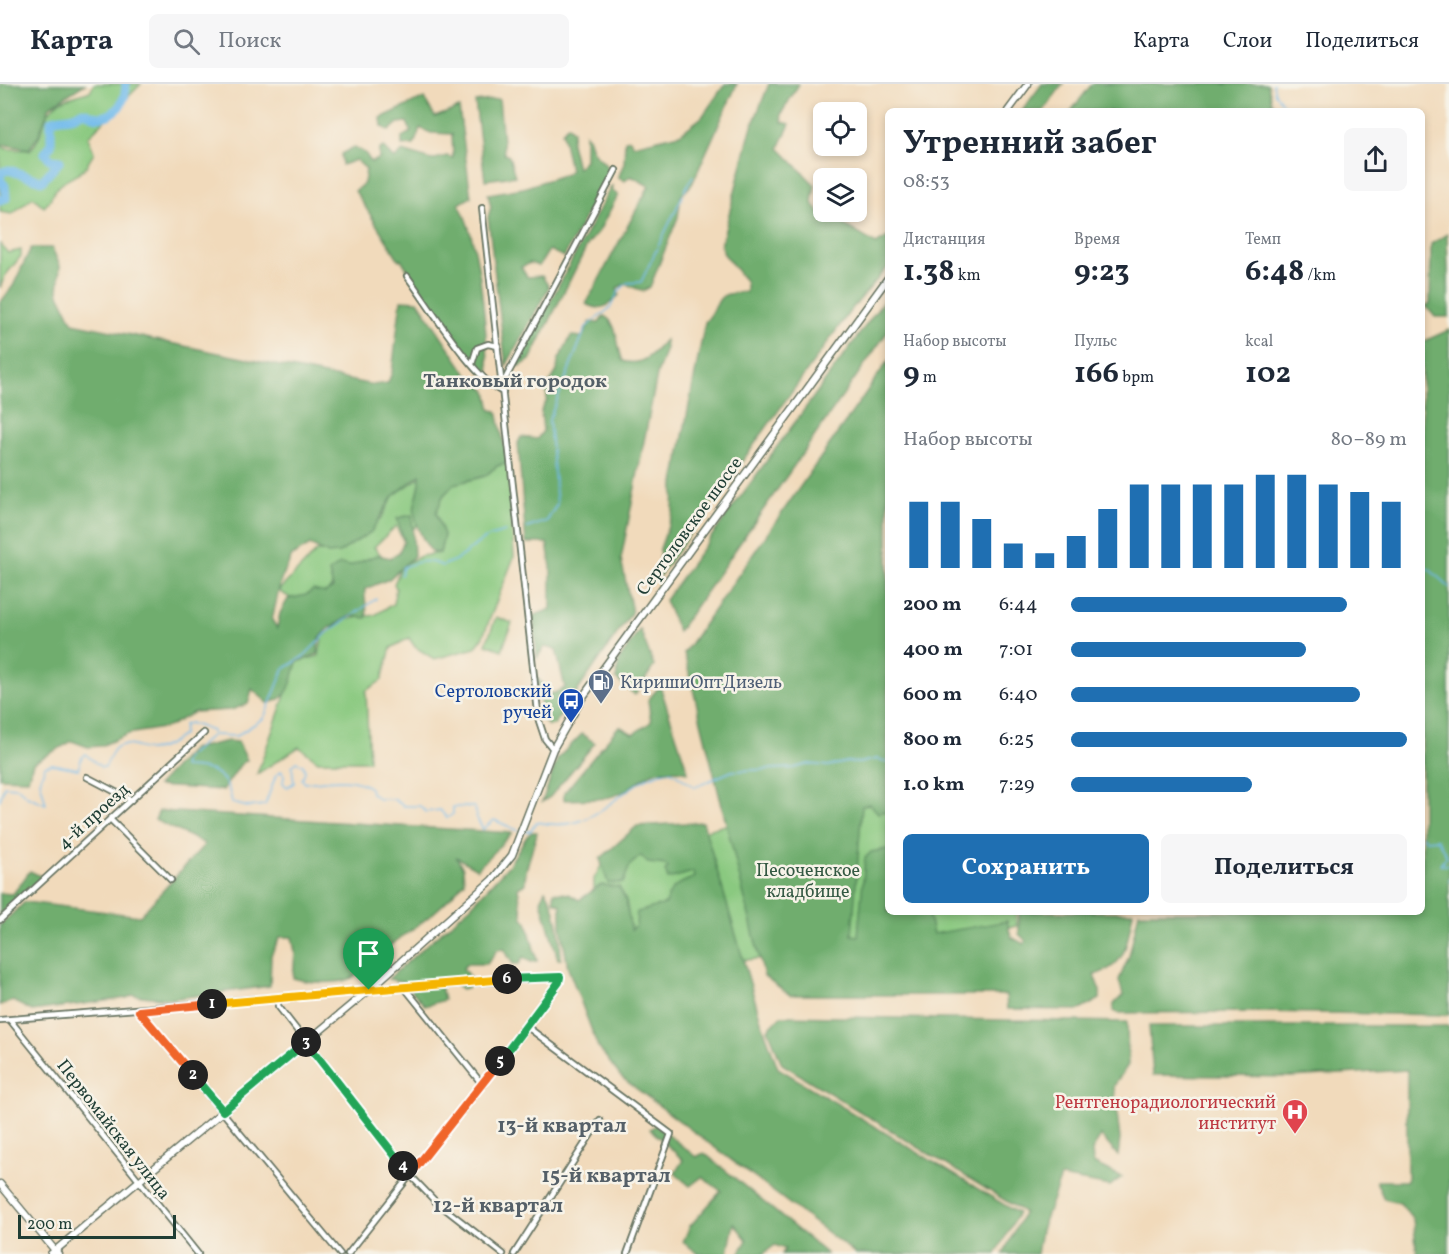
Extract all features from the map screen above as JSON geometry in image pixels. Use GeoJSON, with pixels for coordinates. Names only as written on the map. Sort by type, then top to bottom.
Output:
{"type":"FeatureCollection","features":[{"type":"Feature","properties":{"kind":"main road"},"geometry":{"type":"LineString","coordinates":[[1010,108],[1028,84]]}},
{"type":"Feature","properties":{"kind":"main road","name":"Сертоловское шоссе"},"geometry":{"type":"LineString","coordinates":[[54,1253],[305,1041],[369,990],[480,892],[503,867],[518,840],[553,749],[586,692],[885,282]]}},
{"type":"Feature","properties":{"kind":"main road"},"geometry":{"type":"LineString","coordinates":[[0,1184],[54,1253]]}},
{"type":"Feature","properties":{"kind":"street"},"geometry":{"type":"LineString","coordinates":[[502,389],[616,170]]}},
{"type":"Feature","properties":{"kind":"street"},"geometry":{"type":"LineString","coordinates":[[482,208],[538,721],[545,739],[553,749]]}},
{"type":"Feature","properties":{"kind":"street"},"geometry":{"type":"LineString","coordinates":[[407,276],[472,364],[493,388],[502,389]]}},
{"type":"Feature","properties":{"kind":"street"},"geometry":{"type":"LineString","coordinates":[[472,364],[477,348],[489,344],[498,346]]}},
{"type":"Feature","properties":{"kind":"street","name":"4-й проезд"},"geometry":{"type":"LineString","coordinates":[[0,920],[204,733]]}},
{"type":"Feature","properties":{"kind":"street"},"geometry":{"type":"LineString","coordinates":[[87,777],[131,800]]}},
{"type":"Feature","properties":{"kind":"street"},"geometry":{"type":"LineString","coordinates":[[110,819],[171,880]]}},
{"type":"Feature","properties":{"kind":"street"},"geometry":{"type":"LineString","coordinates":[[0,1020],[139,1011],[404,987],[560,977],[482,1084],[348,1254]]}},
{"type":"Feature","properties":{"kind":"street"},"geometry":{"type":"LineString","coordinates":[[404,987],[482,1084]]}},
{"type":"Feature","properties":{"kind":"street"},"geometry":{"type":"LineString","coordinates":[[278,998],[278,1006],[410,1175],[435,1201],[503,1254]]}},
{"type":"Feature","properties":{"kind":"street"},"geometry":{"type":"LineString","coordinates":[[139,1011],[340,1254]]}},
{"type":"Feature","properties":{"kind":"street","name":"Первомайская улица"},"geometry":{"type":"LineString","coordinates":[[10,1020],[198,1254]]}},
{"type":"Feature","properties":{"kind":"street"},"geometry":{"type":"LineString","coordinates":[[526,1026],[671,1134],[627,1254]]}},
{"type":"Feature","properties":{"kind":"street"},"geometry":{"type":"LineString","coordinates":[[514,1254],[600,1120]]}},
{"type":"Feature","properties":{"kind":"green space"},"geometry":{"type":"Polygon","coordinates":[[[0,84],[85,84],[50,106],[38,137],[29,149],[0,144],[0,84]]]}},
{"type":"Feature","properties":{"kind":"green space"},"geometry":{"type":"Polygon","coordinates":[[[94,84],[141,84],[88,137],[94,152],[85,168],[58,187],[44,207],[33,197],[12,214],[0,212],[0,145],[7,149],[30,150],[38,140],[50,110],[59,102],[90,91],[94,84]]]}},
{"type":"Feature","properties":{"kind":"green space"},"geometry":{"type":"Polygon","coordinates":[[[725,84],[737,84],[692,184],[681,196],[678,217],[650,287],[643,291],[625,284],[617,288],[619,295],[608,305],[596,308],[586,304],[649,186],[631,176],[625,181],[618,178],[624,163],[625,140],[630,139],[633,145],[680,134],[702,117],[725,84]]]}},
{"type":"Feature","properties":{"kind":"green space"},"geometry":{"type":"Polygon","coordinates":[[[769,84],[799,84],[781,114],[782,122],[790,124],[779,148],[813,183],[813,222],[841,223],[876,244],[885,239],[885,270],[850,311],[659,577],[660,549],[673,512],[674,483],[705,322],[722,297],[727,294],[746,292],[746,282],[724,254],[721,245],[751,129],[769,84]]]}},
{"type":"Feature","properties":{"kind":"green space"},"geometry":{"type":"Polygon","coordinates":[[[1042,84],[1063,84],[1045,108],[1024,108],[1042,84]]]}},
{"type":"Feature","properties":{"kind":"green space"},"geometry":{"type":"Polygon","coordinates":[[[1092,84],[1268,84],[1272,103],[1278,108],[1073,108],[1092,84]]]}},
{"type":"Feature","properties":{"kind":"green space"},"geometry":{"type":"Polygon","coordinates":[[[424,98],[435,117],[459,108],[471,197],[459,204],[467,222],[478,267],[490,383],[420,290],[355,191],[364,183],[366,169],[356,160],[342,165],[341,154],[354,147],[365,153],[371,162],[379,159],[379,150],[383,147],[394,159],[403,151],[431,160],[447,156],[453,158],[452,134],[431,133],[420,128],[414,145],[402,146],[402,137],[411,132],[407,122],[398,123],[389,131],[382,126],[381,118],[424,98]]]}},
{"type":"Feature","properties":{"kind":"green space"},"geometry":{"type":"Polygon","coordinates":[[[499,99],[504,154],[509,156],[515,176],[485,180],[475,102],[499,99]]]}},
{"type":"Feature","properties":{"kind":"green space"},"geometry":{"type":"Polygon","coordinates":[[[568,125],[573,131],[571,143],[577,168],[585,160],[585,133],[593,151],[609,171],[564,257],[549,250],[539,266],[530,263],[521,267],[527,277],[542,276],[549,287],[506,366],[488,217],[491,207],[488,194],[523,188],[566,174],[570,170],[562,132],[568,125]]]}},
{"type":"Feature","properties":{"kind":"green space"},"geometry":{"type":"Polygon","coordinates":[[[612,185],[612,191],[618,195],[599,231],[588,244],[530,360],[520,366],[517,364],[612,185]]]}},
{"type":"Feature","properties":{"kind":"green space"},"geometry":{"type":"Polygon","coordinates":[[[1447,234],[1449,317],[1435,317],[1426,306],[1430,303],[1431,244],[1447,234]]]}},
{"type":"Feature","properties":{"kind":"green space"},"geometry":{"type":"Polygon","coordinates":[[[0,244],[8,253],[21,250],[21,256],[5,276],[0,288],[0,244]]]}},
{"type":"Feature","properties":{"kind":"green space"},"geometry":{"type":"Polygon","coordinates":[[[31,248],[52,248],[60,266],[58,292],[73,323],[373,385],[388,383],[392,372],[401,300],[418,301],[466,373],[487,391],[491,410],[497,411],[508,463],[497,466],[485,476],[454,484],[443,496],[436,513],[444,535],[440,553],[432,552],[416,522],[414,509],[420,486],[420,475],[393,496],[371,532],[339,553],[328,554],[310,545],[292,556],[281,580],[272,620],[277,628],[280,613],[288,599],[306,595],[313,590],[325,593],[333,588],[329,572],[340,564],[350,566],[377,555],[391,558],[399,552],[404,541],[397,518],[412,515],[414,556],[389,579],[365,589],[366,618],[350,616],[329,628],[319,639],[318,654],[297,662],[289,688],[281,698],[268,703],[252,689],[248,704],[231,710],[194,712],[168,727],[128,734],[101,746],[88,747],[72,741],[33,763],[28,779],[0,778],[0,303],[13,286],[31,248]]]}},
{"type":"Feature","properties":{"kind":"green space"},"geometry":{"type":"Polygon","coordinates":[[[885,299],[885,335],[678,632],[665,600],[885,299]]]}},
{"type":"Feature","properties":{"kind":"green space"},"geometry":{"type":"Polygon","coordinates":[[[604,316],[609,319],[615,329],[623,361],[636,362],[647,358],[665,340],[666,348],[657,375],[621,559],[632,612],[554,725],[548,726],[543,720],[537,678],[552,694],[565,688],[556,649],[544,647],[537,658],[533,616],[551,609],[551,567],[547,543],[526,543],[518,443],[521,437],[537,439],[543,431],[541,411],[547,400],[546,389],[557,371],[558,361],[571,336],[582,337],[590,322],[599,323],[604,316]]]}},
{"type":"Feature","properties":{"kind":"green space"},"geometry":{"type":"Polygon","coordinates":[[[1449,330],[1449,1015],[1257,1012],[1117,1013],[1113,1011],[1114,1004],[1123,995],[1119,980],[1129,956],[1138,915],[1425,915],[1425,341],[1449,330]]]}},
{"type":"Feature","properties":{"kind":"green space"},"geometry":{"type":"Polygon","coordinates":[[[885,365],[885,812],[878,813],[870,804],[862,806],[852,935],[858,936],[865,858],[871,852],[885,850],[885,915],[929,915],[933,934],[1007,921],[1011,937],[1024,944],[1026,941],[1019,934],[1019,915],[1132,915],[1127,943],[1120,959],[1114,966],[1094,975],[1100,991],[1100,999],[1080,1010],[1007,1009],[1006,995],[790,995],[764,976],[684,653],[885,365]]]}},
{"type":"Feature","properties":{"kind":"green space"},"geometry":{"type":"Polygon","coordinates":[[[508,463],[514,557],[482,639],[475,648],[434,659],[415,647],[409,638],[391,648],[382,680],[366,691],[369,761],[318,761],[299,747],[257,774],[297,662],[319,656],[322,638],[335,626],[348,619],[375,615],[393,604],[396,588],[394,584],[402,565],[421,556],[440,553],[444,535],[436,513],[443,496],[454,484],[485,476],[497,466],[508,463]]]}},
{"type":"Feature","properties":{"kind":"green space"},"geometry":{"type":"Polygon","coordinates":[[[422,476],[419,522],[404,542],[396,526],[374,547],[390,565],[350,593],[332,585],[325,600],[294,600],[280,592],[280,589],[317,551],[339,553],[381,519],[393,496],[422,476]]]}},
{"type":"Feature","properties":{"kind":"green space"},"geometry":{"type":"Polygon","coordinates":[[[496,617],[512,623],[502,650],[486,644],[496,617]]]}},
{"type":"Feature","properties":{"kind":"green space"},"geometry":{"type":"Polygon","coordinates":[[[640,629],[654,666],[635,695],[616,679],[619,660],[640,629]]]}},
{"type":"Feature","properties":{"kind":"green space"},"geometry":{"type":"Polygon","coordinates":[[[660,686],[688,772],[660,771],[606,798],[564,800],[564,793],[619,726],[633,734],[651,722],[648,700],[660,686]]]}},
{"type":"Feature","properties":{"kind":"green space"},"geometry":{"type":"Polygon","coordinates":[[[582,734],[595,743],[550,797],[542,802],[558,758],[582,734]]]}},
{"type":"Feature","properties":{"kind":"green space"},"geometry":{"type":"Polygon","coordinates":[[[228,741],[238,742],[247,760],[240,765],[223,790],[157,786],[192,749],[228,741]]]}},
{"type":"Feature","properties":{"kind":"green space","name":"Песоченское кладбище"},"geometry":{"type":"Polygon","coordinates":[[[885,797],[885,915],[1016,915],[1017,926],[907,944],[572,977],[569,968],[594,900],[594,879],[603,862],[744,820],[885,797]]]}},
{"type":"Feature","properties":{"kind":"green space"},"geometry":{"type":"Polygon","coordinates":[[[159,811],[512,833],[477,869],[456,857],[463,868],[464,882],[454,894],[352,978],[338,982],[322,982],[293,978],[295,952],[292,937],[280,937],[271,955],[270,986],[170,999],[132,995],[127,998],[32,1011],[13,1001],[0,1005],[0,925],[25,902],[140,916],[205,844],[155,820],[159,811]]]}},
{"type":"Feature","properties":{"kind":"green space"},"geometry":{"type":"Polygon","coordinates":[[[703,822],[761,1021],[778,1068],[1018,1213],[996,1254],[856,1254],[621,1077],[598,1047],[568,968],[561,927],[561,905],[554,901],[554,892],[569,894],[579,900],[601,885],[619,887],[626,900],[631,930],[636,926],[637,912],[666,904],[672,889],[695,877],[693,872],[668,879],[666,865],[648,863],[641,856],[630,865],[623,883],[608,883],[600,859],[637,826],[703,822]]]}},
{"type":"Feature","properties":{"kind":"green space"},"geometry":{"type":"Polygon","coordinates":[[[532,832],[537,832],[526,871],[525,884],[518,888],[523,918],[527,922],[537,961],[531,962],[523,957],[519,964],[513,964],[504,949],[497,950],[487,964],[467,964],[463,968],[471,980],[469,987],[462,989],[451,982],[443,982],[441,986],[444,1000],[425,1006],[404,982],[388,979],[471,906],[509,865],[527,836],[532,832]]]}},
{"type":"Feature","properties":{"kind":"green space"},"geometry":{"type":"Polygon","coordinates":[[[30,871],[42,877],[0,914],[0,893],[13,894],[30,871]]]}},
{"type":"Feature","properties":{"kind":"green space"},"geometry":{"type":"Polygon","coordinates":[[[545,890],[553,904],[559,932],[561,959],[558,959],[541,901],[545,890]]]}},
{"type":"Feature","properties":{"kind":"green space"},"geometry":{"type":"Polygon","coordinates":[[[781,1016],[1127,1022],[1128,1065],[1114,1086],[1120,1139],[1118,1156],[1101,1136],[1092,1150],[1093,1163],[1122,1177],[1110,1186],[1061,1177],[1041,1230],[1037,1254],[1003,1254],[1024,1212],[782,1064],[768,1029],[781,1016]]]}},
{"type":"Feature","properties":{"kind":"green space"},"geometry":{"type":"Polygon","coordinates":[[[1149,1026],[1449,1026],[1449,1254],[1417,1254],[1413,1219],[1400,1203],[1384,1199],[1376,1181],[1407,1181],[1407,1070],[1291,1077],[1153,1075],[1149,1026]]]}},
{"type":"Feature","properties":{"kind":"green space"},"geometry":{"type":"Polygon","coordinates":[[[656,1125],[696,1157],[704,1153],[827,1254],[782,1254],[785,1249],[775,1245],[763,1254],[739,1254],[747,1240],[734,1223],[728,1254],[699,1254],[683,1242],[690,1226],[721,1191],[702,1177],[690,1186],[675,1173],[683,1160],[650,1129],[656,1125]]]}},
{"type":"Feature","properties":{"kind":"waterway"},"geometry":{"type":"LineString","coordinates":[[0,177],[2,172],[9,170],[42,181],[60,161],[51,160],[45,153],[51,145],[51,121],[81,112],[99,117],[111,114],[120,106],[126,84]]}},
{"type":"Feature","properties":{"kind":"waterway","name":"Сертоловский ручей"},"geometry":{"type":"LineString","coordinates":[[1273,84],[1275,93],[1286,108]]}},
{"type":"Feature","properties":{"kind":"waterway"},"geometry":{"type":"LineString","coordinates":[[684,192],[693,176]]}},
{"type":"Feature","properties":{"kind":"waterway"},"geometry":{"type":"LineString","coordinates":[[0,180],[5,186],[6,198],[0,200]]}},
{"type":"Feature","properties":{"kind":"waterway"},"geometry":{"type":"LineString","coordinates":[[527,528],[547,521],[557,504],[549,420],[586,327],[610,308],[619,291],[627,283],[641,282],[683,195]]}},
{"type":"Feature","properties":{"kind":"waterway"},"geometry":{"type":"LineString","coordinates":[[401,575],[403,567],[419,562],[432,562],[443,566],[457,559],[484,539],[505,532]]}},
{"type":"Feature","properties":{"kind":"waterway"},"geometry":{"type":"LineString","coordinates":[[1425,569],[1429,569],[1449,587]]}},
{"type":"Feature","properties":{"kind":"waterway"},"geometry":{"type":"LineString","coordinates":[[214,735],[236,736],[264,718],[284,669],[304,656],[327,633],[376,599]]}},
{"type":"Feature","properties":{"kind":"waterway","name":"Сертоловский ручей"},"geometry":{"type":"LineString","coordinates":[[0,800],[4,786],[17,787],[27,796],[46,804],[40,781],[45,766],[52,764],[78,769],[85,754],[101,767],[105,767],[117,747],[125,745],[149,750],[159,749],[183,735],[184,725],[190,723],[212,731],[212,735],[185,759],[183,767],[202,768],[217,774],[227,785],[232,803],[248,807],[265,805],[276,775],[281,771],[284,775],[283,783],[287,787],[294,783],[292,766],[297,762],[303,765],[305,771],[302,779],[305,783],[356,781],[370,788],[371,793],[379,799],[393,799],[404,806],[420,806],[426,812],[440,810],[447,818],[453,814],[453,807],[475,807],[476,817],[483,829],[494,820],[519,831]]}},
{"type":"Feature","properties":{"kind":"waterway","name":"Сертоловский ручей"},"geometry":{"type":"LineString","coordinates":[[524,831],[530,831],[537,822],[560,824],[579,821],[595,814],[637,784],[652,776],[671,771],[695,787],[732,771],[794,768],[809,764],[828,766],[877,759],[885,761]]}},
{"type":"Feature","properties":{"kind":"waterway"},"geometry":{"type":"LineString","coordinates":[[1425,839],[1437,839],[1447,856],[1440,865],[1449,865]]}},
{"type":"Feature","properties":{"kind":"place","name":"КиришиОптДизель"},"geometry":{"type":"Point","coordinates":[601,705]}},
{"type":"Feature","properties":{"kind":"place","name":"Сертоловский ручей"},"geometry":{"type":"Point","coordinates":[571,724]}},
{"type":"Feature","properties":{"kind":"place","name":"Рентгенорадиологический институт"},"geometry":{"type":"Point","coordinates":[1295,1135]}},
{"type":"Feature","properties":{"kind":"district","name":"Танковый городок"},"geometry":{"type":"Point","coordinates":[515,380]}},
{"type":"Feature","properties":{"kind":"district","name":"13-й квартал"},"geometry":{"type":"Point","coordinates":[562,1125]}},
{"type":"Feature","properties":{"kind":"district","name":"15-й квартал"},"geometry":{"type":"Point","coordinates":[606,1175]}},
{"type":"Feature","properties":{"kind":"district","name":"12-й квартал"},"geometry":{"type":"Point","coordinates":[498,1205]}},
{"type":"Feature","properties":{"kind":"route"},"geometry":{"type":"LineString","coordinates":[[560,977],[559,982],[482,1084],[410,1175],[305,1041],[223,1111],[139,1011],[349,992],[369,990],[560,977]]}}]}
